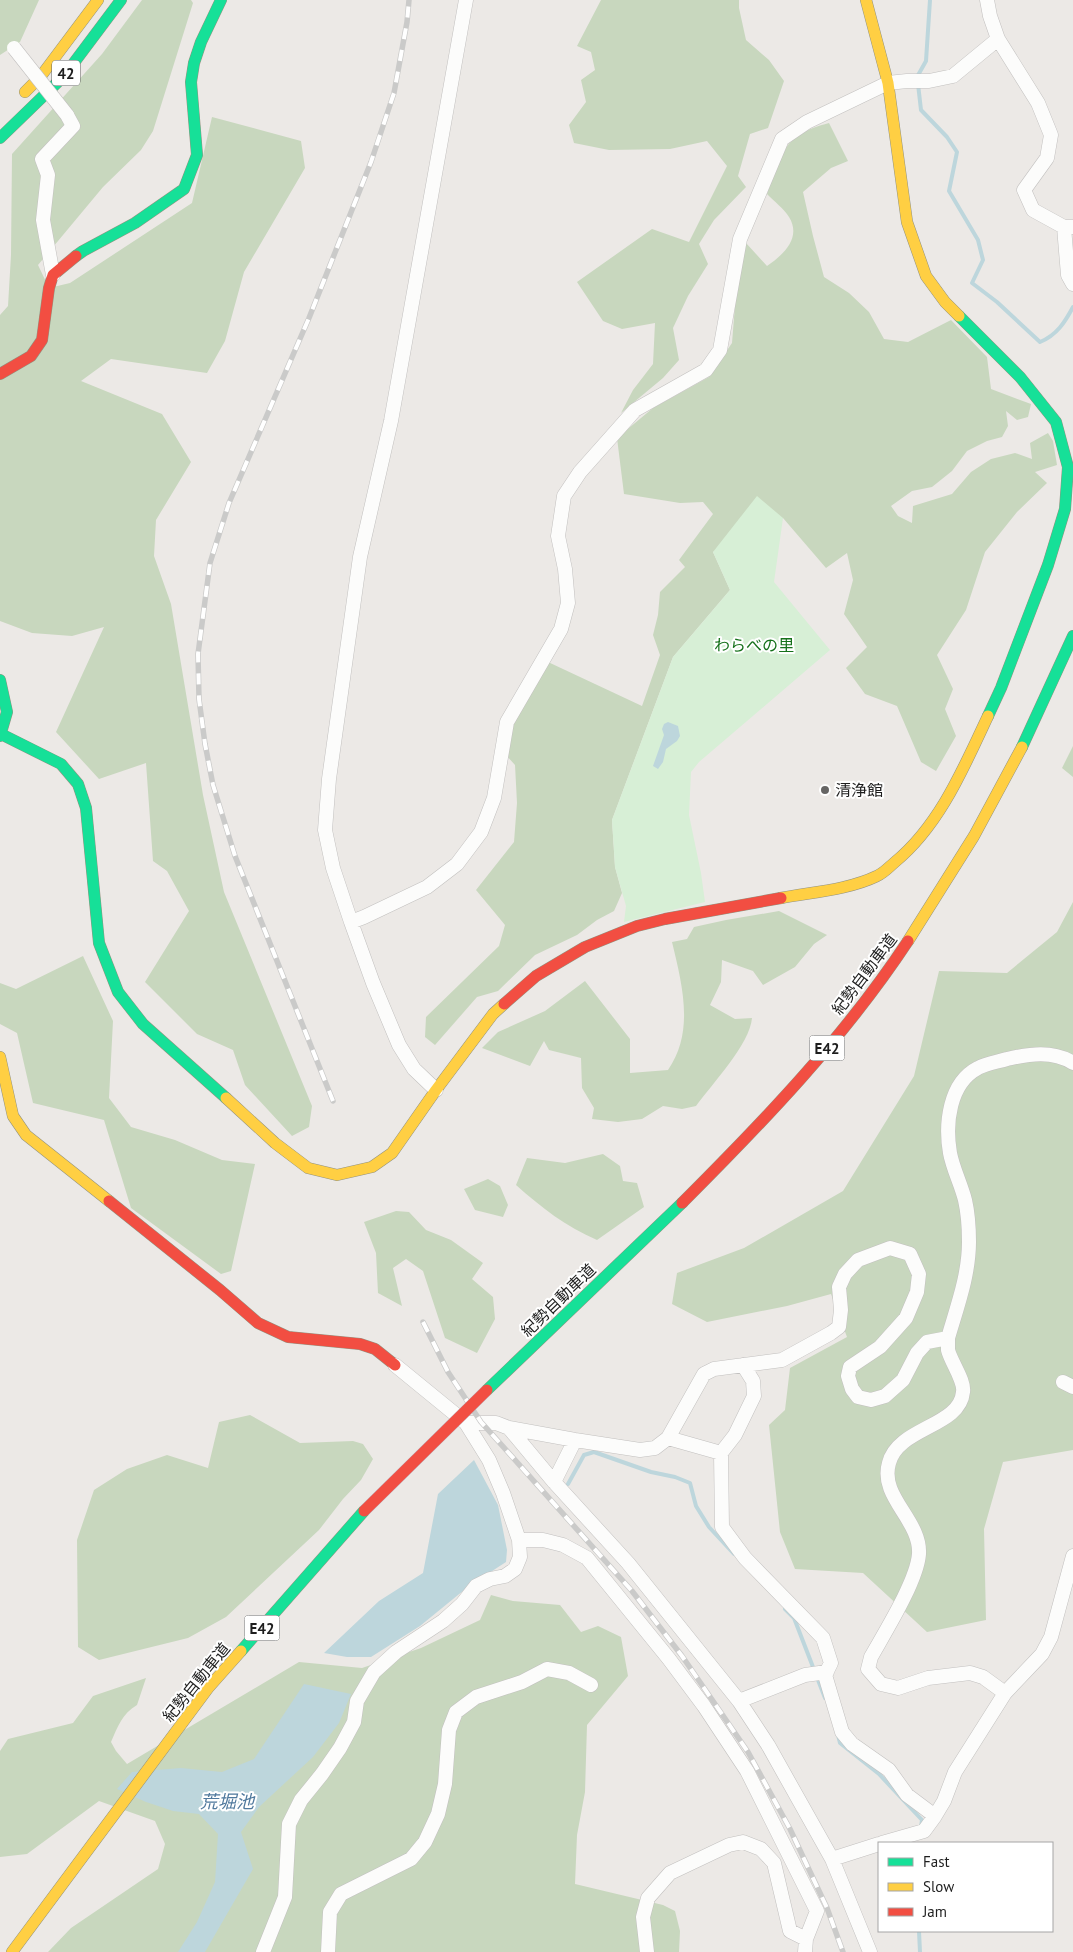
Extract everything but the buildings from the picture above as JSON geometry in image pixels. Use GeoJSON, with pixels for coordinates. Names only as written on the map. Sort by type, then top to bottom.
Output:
{"type":"FeatureCollection","features":[{"type":"Feature","properties":{"kind":"main road","name":"42"},"geometry":{"type":"LineString","coordinates":[[14,103],[41,76],[98,0]]}},
{"type":"Feature","properties":{"kind":"main road","name":"42"},"geometry":{"type":"LineString","coordinates":[[0,138],[64,76],[121,0]]}},
{"type":"Feature","properties":{"kind":"main road"},"geometry":{"type":"LineString","coordinates":[[0,374],[31,356],[42,340],[49,288],[53,275],[83,251],[135,223],[184,189],[197,155],[191,82],[194,63],[201,42],[220,0]]}},
{"type":"Feature","properties":{"kind":"main road"},"geometry":{"type":"LineString","coordinates":[[0,680],[7,712],[0,735],[61,764],[78,784],[86,808],[99,943],[118,992],[143,1024],[275,1142],[308,1168],[337,1175],[372,1168],[392,1153],[493,1014],[536,976],[585,947],[637,926],[848,886],[878,876],[911,849],[938,813],[965,765],[1001,688],[1053,546],[1064,509],[1068,467],[1056,422],[1020,377],[945,302],[926,276],[907,222],[888,83],[866,0]]}},
{"type":"Feature","properties":{"kind":"main road","name":"紀勢自動車道"},"geometry":{"type":"LineString","coordinates":[[12,1952],[210,1687],[364,1511],[727,1156],[793,1088],[852,1019],[888,972],[973,837],[1013,767],[1050,694],[1073,636]]}},
{"type":"Feature","properties":{"kind":"main road"},"geometry":{"type":"LineString","coordinates":[[0,1057],[3,1086],[13,1116],[26,1136],[220,1290],[258,1323],[288,1337],[360,1344],[375,1349],[394,1365]]}},
{"type":"Feature","properties":{"kind":"street"},"geometry":{"type":"LineString","coordinates":[[436,1090],[414,1069],[399,1045],[373,983],[351,922],[333,868],[325,830],[329,778],[360,557],[391,421],[466,0]]}},
{"type":"Feature","properties":{"kind":"street"},"geometry":{"type":"LineString","coordinates":[[988,0],[990,16],[998,39],[1038,103],[1051,135],[1047,158],[1024,190],[1034,210],[1069,227],[1068,275],[1072,283]]}},
{"type":"Feature","properties":{"kind":"street"},"geometry":{"type":"LineString","coordinates":[[351,922],[427,886],[457,864],[481,832],[494,798],[506,722],[561,629],[568,603],[565,569],[558,536],[564,496],[580,472],[635,410],[706,370],[720,350],[740,239],[782,139],[807,122],[888,83],[929,81],[953,76],[998,39]]}},
{"type":"Feature","properties":{"kind":"street"},"geometry":{"type":"LineString","coordinates":[[14,48],[67,115],[73,126],[42,159],[48,175],[43,220],[53,275]]}},
{"type":"Feature","properties":{"kind":"street"},"geometry":{"type":"LineString","coordinates":[[1005,1693],[983,1678],[970,1673],[928,1678],[898,1688],[881,1684],[868,1668],[871,1658],[915,1571],[919,1553],[914,1532],[887,1483],[889,1462],[896,1449],[907,1438],[942,1420],[960,1405],[964,1390],[948,1350],[948,1338],[967,1269],[969,1241],[965,1202],[950,1152],[949,1115],[954,1095],[963,1080],[976,1069],[990,1063],[1028,1054],[1051,1055],[1073,1063]]}},
{"type":"Feature","properties":{"kind":"street"},"geometry":{"type":"LineString","coordinates":[[466,1423],[496,1423],[509,1428],[640,1450],[655,1448],[668,1438],[704,1374],[714,1369],[782,1360],[839,1327],[841,1310],[839,1287],[844,1274],[858,1260],[890,1248],[910,1254],[919,1274],[917,1292],[906,1318],[880,1347],[850,1367],[848,1376],[852,1389],[858,1397],[871,1400],[885,1396],[903,1380],[917,1353],[927,1342],[948,1338]]}},
{"type":"Feature","properties":{"kind":"street"},"geometry":{"type":"LineString","coordinates":[[263,1952],[285,1897],[289,1824],[301,1800],[340,1748],[354,1722],[357,1701],[374,1672],[396,1652],[443,1621],[462,1604],[476,1586],[490,1579],[505,1576],[515,1569],[520,1557],[520,1540],[503,1493],[489,1460],[466,1423],[394,1365]]}},
{"type":"Feature","properties":{"kind":"street"},"geometry":{"type":"LineString","coordinates":[[743,1365],[753,1381],[754,1396],[735,1435],[721,1453],[722,1527],[745,1558],[823,1638],[831,1663],[825,1675],[842,1732],[852,1744],[889,1770],[907,1795],[935,1816]]}},
{"type":"Feature","properties":{"kind":"street"},"geometry":{"type":"LineString","coordinates":[[509,1428],[554,1482],[628,1563],[739,1701],[768,1745],[832,1859],[870,1952]]}},
{"type":"Feature","properties":{"kind":"street"},"geometry":{"type":"LineString","coordinates":[[668,1438],[721,1453]]}},
{"type":"Feature","properties":{"kind":"street"},"geometry":{"type":"LineString","coordinates":[[554,1482],[575,1440]]}},
{"type":"Feature","properties":{"kind":"street"},"geometry":{"type":"LineString","coordinates":[[520,1540],[543,1540],[563,1544],[587,1558],[669,1659],[704,1706],[746,1771],[817,1911],[806,1945],[790,1932],[774,1863],[761,1849],[743,1842],[729,1845],[670,1873],[648,1898],[643,1917],[648,1952]]}},
{"type":"Feature","properties":{"kind":"street"},"geometry":{"type":"LineString","coordinates":[[887,1842],[924,1831],[944,1801],[955,1772],[1005,1693],[1042,1654],[1051,1637],[1073,1556]]}},
{"type":"Feature","properties":{"kind":"street"},"geometry":{"type":"LineString","coordinates":[[328,1952],[330,1912],[341,1894],[411,1859],[425,1842],[438,1814],[445,1784],[449,1730],[456,1712],[476,1696],[522,1682],[547,1669],[569,1673],[591,1685]]}},
{"type":"Feature","properties":{"kind":"street"},"geometry":{"type":"LineString","coordinates":[[739,1701],[805,1675],[826,1672]]}},
{"type":"Feature","properties":{"kind":"street"},"geometry":{"type":"LineString","coordinates":[[832,1859],[878,1845]]}},
{"type":"Feature","properties":{"kind":"green space"},"geometry":{"type":"Polygon","coordinates":[[[0,0],[39,0],[20,42],[0,55],[0,0]]]}},
{"type":"Feature","properties":{"kind":"green space"},"geometry":{"type":"Polygon","coordinates":[[[142,0],[191,0],[193,3],[153,131],[141,150],[103,187],[38,265],[49,288],[70,283],[192,203],[212,117],[301,141],[305,168],[244,272],[225,341],[207,373],[111,359],[81,381],[162,414],[191,462],[156,520],[154,556],[171,604],[203,795],[224,892],[312,1106],[309,1127],[292,1136],[245,1085],[233,1050],[197,1034],[145,982],[189,911],[167,871],[153,861],[146,763],[99,779],[56,732],[104,627],[72,636],[32,633],[0,621],[0,315],[8,306],[11,255],[12,154],[102,54],[142,0]]]}},
{"type":"Feature","properties":{"kind":"green space"},"geometry":{"type":"Polygon","coordinates":[[[601,0],[739,0],[746,40],[769,60],[784,81],[768,128],[750,134],[738,176],[746,187],[714,220],[699,244],[708,264],[688,296],[673,328],[679,360],[663,378],[621,413],[633,390],[653,364],[655,323],[622,329],[603,321],[577,282],[652,229],[689,242],[727,166],[707,141],[670,149],[609,150],[574,143],[569,125],[586,102],[581,80],[595,70],[591,52],[577,46],[601,0]]]}},
{"type":"Feature","properties":{"kind":"green space"},"geometry":{"type":"Polygon","coordinates":[[[829,123],[848,161],[831,168],[803,192],[824,277],[849,293],[869,312],[884,339],[908,342],[951,320],[987,357],[991,389],[1031,404],[1028,417],[1017,420],[1006,411],[1008,426],[1002,437],[987,441],[967,451],[952,471],[932,487],[912,491],[891,506],[898,516],[912,523],[913,506],[952,494],[971,472],[991,459],[1015,453],[1032,459],[1030,443],[1048,433],[1053,441],[1057,465],[1035,472],[1047,483],[1017,512],[985,552],[966,610],[937,655],[953,689],[945,709],[956,736],[936,771],[921,762],[897,706],[865,694],[846,668],[867,647],[844,614],[853,580],[847,553],[826,568],[783,518],[713,552],[730,590],[673,657],[612,820],[615,867],[622,893],[614,911],[597,920],[577,935],[535,955],[498,991],[477,997],[435,1045],[425,1037],[426,1017],[499,946],[505,925],[476,890],[514,842],[517,803],[515,765],[506,755],[513,725],[548,662],[642,706],[660,655],[653,635],[658,615],[660,592],[685,567],[679,560],[713,514],[703,502],[680,503],[624,494],[617,438],[653,408],[709,377],[732,343],[736,293],[746,243],[767,266],[779,257],[792,239],[793,232],[789,217],[767,194],[781,156],[786,147],[802,133],[829,123]]]}},
{"type":"Feature","properties":{"kind":"green space","name":"わらべの里"},"geometry":{"type":"Polygon","coordinates":[[[757,496],[783,518],[774,582],[830,650],[699,762],[691,772],[689,815],[705,902],[624,922],[626,906],[615,867],[612,820],[673,657],[730,590],[713,552],[757,496]]]}},
{"type":"Feature","properties":{"kind":"green space"},"geometry":{"type":"Polygon","coordinates":[[[1073,746],[1073,777],[1062,768],[1073,746]]]}},
{"type":"Feature","properties":{"kind":"green space"},"geometry":{"type":"Polygon","coordinates":[[[1073,902],[1073,1450],[1003,1462],[984,1529],[986,1620],[927,1632],[863,1573],[795,1569],[780,1532],[769,1425],[785,1410],[790,1368],[847,1337],[831,1294],[787,1306],[707,1322],[672,1304],[677,1273],[744,1248],[843,1191],[914,1076],[939,971],[1007,973],[1057,932],[1073,902]]]}},
{"type":"Feature","properties":{"kind":"green space"},"geometry":{"type":"Polygon","coordinates":[[[779,911],[827,935],[814,944],[795,967],[763,985],[753,971],[722,960],[721,982],[710,1005],[735,1019],[752,1018],[745,1040],[738,1051],[696,1106],[682,1109],[663,1106],[642,1119],[618,1122],[592,1119],[594,1108],[582,1088],[581,1058],[549,1050],[544,1041],[530,1066],[482,1048],[498,1032],[545,1011],[585,981],[630,1039],[630,1073],[668,1070],[676,1055],[684,1023],[682,991],[672,942],[687,939],[694,927],[779,911]]]}},
{"type":"Feature","properties":{"kind":"green space"},"geometry":{"type":"Polygon","coordinates":[[[83,956],[113,1021],[109,1098],[131,1127],[175,1140],[222,1160],[255,1164],[231,1271],[221,1274],[131,1208],[104,1120],[33,1103],[17,1033],[0,1024],[0,983],[16,989],[83,956]]]}},
{"type":"Feature","properties":{"kind":"green space"},"geometry":{"type":"Polygon","coordinates":[[[603,1154],[620,1166],[623,1181],[637,1183],[644,1207],[597,1240],[574,1229],[554,1216],[516,1185],[527,1158],[565,1163],[603,1154]]]}},
{"type":"Feature","properties":{"kind":"green space"},"geometry":{"type":"Polygon","coordinates":[[[488,1179],[500,1186],[508,1205],[503,1217],[475,1210],[464,1189],[488,1179]]]}},
{"type":"Feature","properties":{"kind":"green space"},"geometry":{"type":"Polygon","coordinates":[[[396,1211],[409,1212],[426,1230],[451,1240],[483,1263],[472,1279],[493,1297],[495,1319],[477,1353],[445,1338],[423,1271],[406,1259],[393,1268],[402,1306],[378,1293],[376,1253],[364,1222],[396,1211]]]}},
{"type":"Feature","properties":{"kind":"green space"},"geometry":{"type":"Polygon","coordinates":[[[250,1415],[300,1443],[353,1441],[363,1444],[373,1459],[361,1480],[343,1499],[319,1530],[226,1617],[188,1638],[99,1660],[78,1647],[77,1540],[94,1490],[127,1469],[167,1455],[208,1468],[219,1422],[250,1415]]]}},
{"type":"Feature","properties":{"kind":"green space"},"geometry":{"type":"Polygon","coordinates":[[[491,1595],[513,1601],[560,1605],[581,1632],[598,1626],[621,1637],[628,1676],[587,1725],[585,1792],[577,1835],[575,1884],[663,1905],[675,1911],[680,1931],[679,1952],[48,1952],[71,1928],[158,1869],[165,1844],[155,1821],[99,1801],[27,1854],[0,1857],[0,1751],[8,1739],[73,1723],[93,1696],[146,1678],[137,1705],[124,1716],[111,1742],[127,1764],[299,1662],[362,1668],[421,1648],[480,1620],[491,1595]]]}},
{"type":"Feature","properties":{"kind":"water"},"geometry":{"type":"Polygon","coordinates":[[[668,722],[678,726],[680,736],[677,741],[666,749],[663,762],[658,769],[653,766],[664,735],[662,729],[664,724],[668,722]]]}},
{"type":"Feature","properties":{"kind":"water"},"geometry":{"type":"Polygon","coordinates":[[[474,1460],[498,1505],[507,1550],[506,1562],[469,1586],[420,1626],[371,1657],[347,1657],[324,1653],[379,1601],[423,1573],[438,1494],[474,1460]]]}},
{"type":"Feature","properties":{"kind":"water","name":"荒堀池"},"geometry":{"type":"Polygon","coordinates":[[[304,1684],[351,1694],[339,1723],[313,1757],[259,1807],[241,1832],[253,1869],[205,1952],[178,1952],[197,1922],[215,1882],[218,1834],[199,1814],[173,1811],[117,1789],[132,1772],[181,1768],[222,1772],[254,1759],[304,1684]]]}},
{"type":"Feature","properties":{"kind":"waterway"},"geometry":{"type":"LineString","coordinates":[[917,77],[926,61],[930,0]]}},
{"type":"Feature","properties":{"kind":"waterway"},"geometry":{"type":"LineString","coordinates":[[918,84],[921,110],[947,137],[957,152],[949,191],[978,240],[983,260],[972,283],[997,302],[1040,342],[1060,328],[1073,307]]}},
{"type":"Feature","properties":{"kind":"waterway"},"geometry":{"type":"LineString","coordinates":[[568,1484],[584,1455],[594,1452],[651,1472],[675,1477],[690,1483],[696,1506],[709,1527],[734,1554]]}},
{"type":"Feature","properties":{"kind":"waterway"},"geometry":{"type":"LineString","coordinates":[[785,1609],[794,1618],[825,1698]]}},
{"type":"Feature","properties":{"kind":"waterway"},"geometry":{"type":"LineString","coordinates":[[838,1735],[840,1743],[879,1774],[922,1820],[921,1827]]}},
{"type":"Feature","properties":{"kind":"waterway"},"geometry":{"type":"LineString","coordinates":[[919,1932],[920,1952]]}},
{"type":"Feature","properties":{"kind":"railway"},"geometry":{"type":"LineString","coordinates":[[333,1101],[235,856],[213,785],[199,699],[198,654],[210,563],[229,503],[309,318],[371,162],[394,93],[407,22],[409,0]]}},
{"type":"Feature","properties":{"kind":"railway"},"geometry":{"type":"LineString","coordinates":[[423,1322],[448,1372],[481,1422],[632,1591],[682,1656],[748,1752],[790,1829],[827,1908],[843,1952]]}},
{"type":"Feature","properties":{"kind":"traffic: fast"},"geometry":{"type":"LineString","coordinates":[[0,138],[64,76],[121,0]]}},
{"type":"Feature","properties":{"kind":"traffic: fast"},"geometry":{"type":"LineString","coordinates":[[76,256],[135,223],[184,189],[197,155],[191,82],[194,63],[201,42],[221,0]]}},
{"type":"Feature","properties":{"kind":"traffic: fast"},"geometry":{"type":"LineString","coordinates":[[959,316],[1020,377],[1056,422],[1068,467],[1065,509],[1048,565],[1001,688],[988,716]]}},
{"type":"Feature","properties":{"kind":"traffic: fast"},"geometry":{"type":"LineString","coordinates":[[1022,747],[1073,636]]}},
{"type":"Feature","properties":{"kind":"traffic: fast"},"geometry":{"type":"LineString","coordinates":[[0,680],[7,712],[0,736]]}},
{"type":"Feature","properties":{"kind":"traffic: fast"},"geometry":{"type":"LineString","coordinates":[[1,734],[61,764],[78,784],[86,808],[99,943],[118,992],[143,1024],[226,1098]]}},
{"type":"Feature","properties":{"kind":"traffic: fast"},"geometry":{"type":"LineString","coordinates":[[487,1390],[682,1203]]}},
{"type":"Feature","properties":{"kind":"traffic: fast"},"geometry":{"type":"LineString","coordinates":[[241,1651],[364,1511]]}},
{"type":"Feature","properties":{"kind":"traffic: slow"},"geometry":{"type":"LineString","coordinates":[[25,92],[41,76],[98,0]]}},
{"type":"Feature","properties":{"kind":"traffic: slow"},"geometry":{"type":"LineString","coordinates":[[866,0],[888,83],[907,222],[926,276],[945,302],[959,316]]}},
{"type":"Feature","properties":{"kind":"traffic: slow"},"geometry":{"type":"LineString","coordinates":[[781,898],[830,890],[866,881],[886,870],[911,847],[938,813],[960,775],[988,716]]}},
{"type":"Feature","properties":{"kind":"traffic: slow"},"geometry":{"type":"LineString","coordinates":[[908,941],[974,836],[1022,747]]}},
{"type":"Feature","properties":{"kind":"traffic: slow"},"geometry":{"type":"LineString","coordinates":[[226,1098],[275,1143],[308,1168],[337,1175],[372,1167],[392,1153],[493,1014],[504,1004]]}},
{"type":"Feature","properties":{"kind":"traffic: slow"},"geometry":{"type":"LineString","coordinates":[[0,1057],[13,1116],[26,1135],[109,1201]]}},
{"type":"Feature","properties":{"kind":"traffic: slow"},"geometry":{"type":"LineString","coordinates":[[12,1952],[209,1687],[241,1651]]}},
{"type":"Feature","properties":{"kind":"traffic: jam"},"geometry":{"type":"LineString","coordinates":[[0,374],[31,356],[42,340],[49,288],[53,275],[76,256]]}},
{"type":"Feature","properties":{"kind":"traffic: jam"},"geometry":{"type":"LineString","coordinates":[[504,1004],[536,976],[585,947],[637,926],[665,919],[781,898]]}},
{"type":"Feature","properties":{"kind":"traffic: jam"},"geometry":{"type":"LineString","coordinates":[[682,1203],[772,1110],[830,1045],[883,977],[908,941]]}},
{"type":"Feature","properties":{"kind":"traffic: jam"},"geometry":{"type":"LineString","coordinates":[[109,1201],[258,1323],[288,1337],[360,1344],[375,1349],[395,1365]]}},
{"type":"Feature","properties":{"kind":"traffic: jam"},"geometry":{"type":"LineString","coordinates":[[364,1511],[487,1390]]}},
{"type":"Feature","properties":{"kind":"place","name":"清浄館"},"geometry":{"type":"Point","coordinates":[825,790]}}]}
